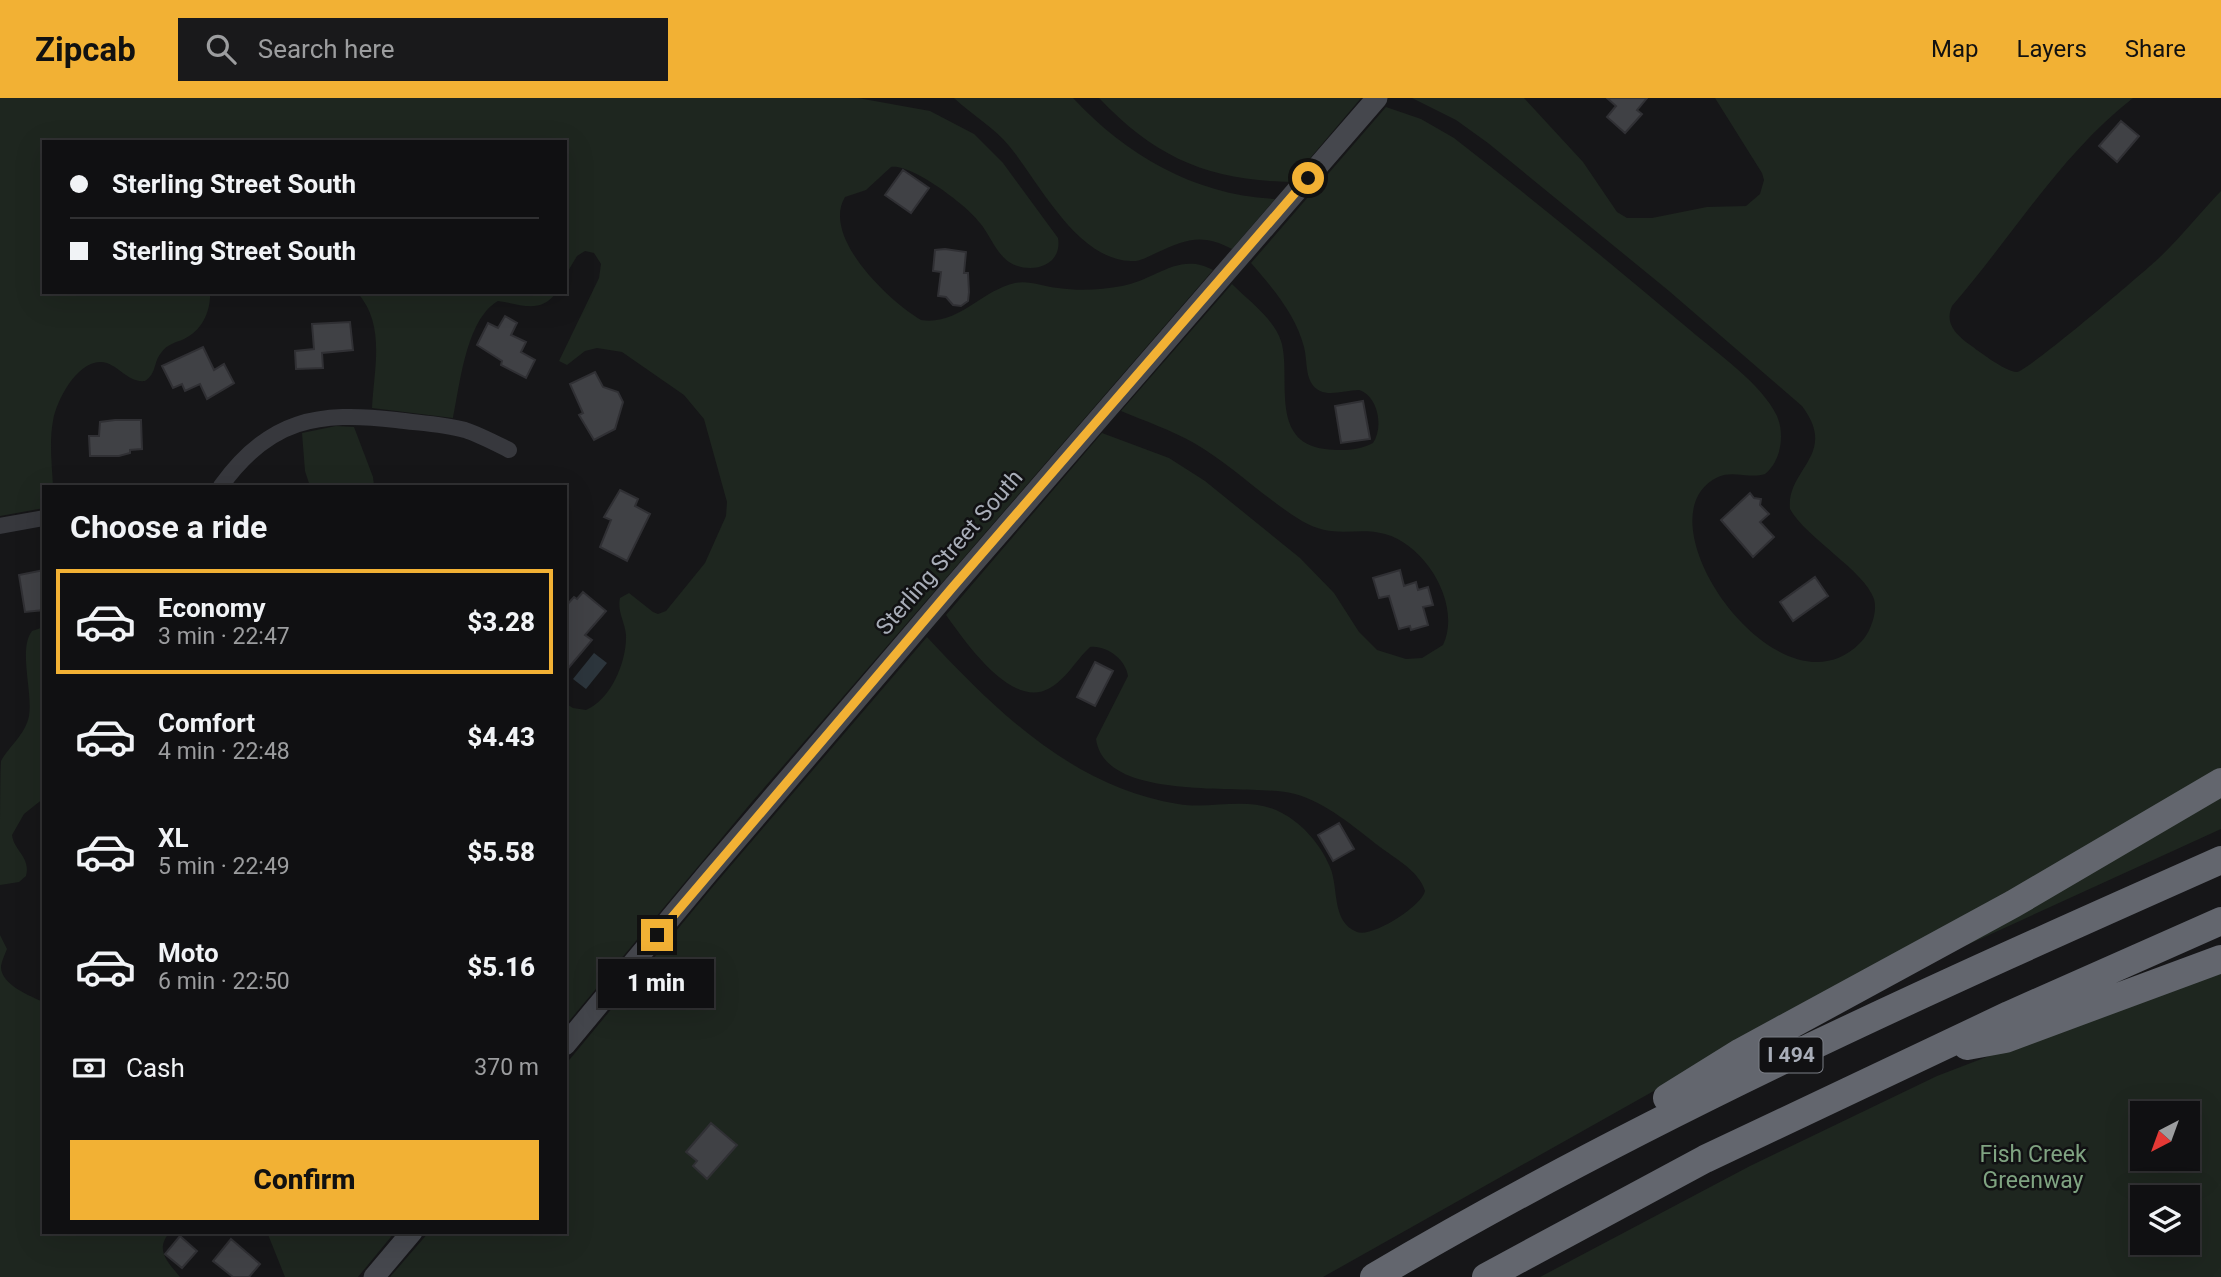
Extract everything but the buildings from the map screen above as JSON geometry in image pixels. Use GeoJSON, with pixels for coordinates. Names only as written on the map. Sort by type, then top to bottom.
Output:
{"type":"FeatureCollection","features":[{"type":"Feature","properties":{"kind":"highway"},"geometry":{"type":"LineString","coordinates":[[1444,1237],[1741,1052],[2012,904],[2221,782]]}},
{"type":"Feature","properties":{"kind":"highway","name":"I 494"},"geometry":{"type":"LineString","coordinates":[[1374,1277],[1602,1149],[1772,1064],[1920,994],[2221,860]]}},
{"type":"Feature","properties":{"kind":"highway","name":"I 494"},"geometry":{"type":"LineString","coordinates":[[1486,1277],[1705,1159],[1934,1051],[2221,921]]}},
{"type":"Feature","properties":{"kind":"highway"},"geometry":{"type":"LineString","coordinates":[[1934,1051],[2005,1039],[2221,959]]}},
{"type":"Feature","properties":{"kind":"street","name":"Sterling Street South"},"geometry":{"type":"LineString","coordinates":[[567,1043],[952,588],[1377,98]]}},
{"type":"Feature","properties":{"kind":"street"},"geometry":{"type":"LineString","coordinates":[[222,485],[246,456],[268,439],[297,424],[329,416],[372,418],[460,429],[509,450]]}},
{"type":"Feature","properties":{"kind":"street"},"geometry":{"type":"LineString","coordinates":[[0,526],[42,518]]}},
{"type":"Feature","properties":{"kind":"street"},"geometry":{"type":"LineString","coordinates":[[374,1277],[410,1234]]}},
{"type":"Feature","properties":{"kind":"green space"},"geometry":{"type":"Polygon","coordinates":[[[0,98],[858,98],[930,111],[974,134],[1003,163],[1058,238],[1058,248],[1050,262],[1035,268],[1017,266],[1004,258],[980,223],[952,197],[925,178],[891,167],[866,190],[845,197],[840,213],[842,230],[862,266],[892,298],[921,320],[947,318],[1003,287],[1020,282],[1082,290],[1134,283],[1178,265],[1201,265],[1213,270],[751,803],[567,1024],[567,704],[586,710],[603,698],[616,678],[626,645],[620,598],[629,593],[653,612],[658,614],[666,611],[705,563],[726,516],[727,502],[704,419],[684,395],[622,352],[597,348],[585,351],[567,365],[559,361],[599,278],[601,264],[594,253],[585,251],[577,256],[567,273],[567,140],[42,140],[42,294],[210,294],[210,299],[200,326],[184,339],[163,350],[151,375],[145,381],[133,379],[101,362],[92,363],[76,375],[63,393],[55,413],[51,437],[53,485],[42,485],[42,508],[0,516],[0,98]]]}},
{"type":"Feature","properties":{"kind":"green space"},"geometry":{"type":"Polygon","coordinates":[[[954,98],[1073,98],[1116,138],[1164,169],[1217,190],[1275,199],[1232,249],[1212,241],[1194,240],[1176,244],[1138,261],[1111,257],[1093,248],[1077,234],[1061,217],[1004,140],[954,98]]]}},
{"type":"Feature","properties":{"kind":"green space"},"geometry":{"type":"Polygon","coordinates":[[[1099,98],[1361,98],[1290,182],[1234,176],[1185,162],[1141,136],[1099,98]]]}},
{"type":"Feature","properties":{"kind":"green space"},"geometry":{"type":"Polygon","coordinates":[[[1412,98],[1524,98],[1583,162],[1617,212],[1627,218],[1652,218],[1707,207],[1746,206],[1760,194],[1764,180],[1762,173],[1715,98],[2133,98],[2107,120],[2059,171],[1952,306],[1950,322],[1966,342],[1998,364],[2017,372],[2063,339],[2149,267],[2221,191],[2221,772],[1323,1277],[390,1277],[427,1234],[567,1234],[567,1063],[710,890],[927,637],[1009,718],[1039,742],[1104,781],[1140,795],[1178,804],[1257,805],[1290,818],[1304,829],[1322,851],[1333,875],[1339,913],[1343,921],[1357,932],[1364,933],[1384,926],[1406,912],[1422,897],[1425,891],[1422,884],[1406,866],[1340,816],[1307,798],[1274,791],[1182,787],[1151,782],[1125,774],[1105,760],[1096,739],[1128,676],[1124,664],[1109,651],[1090,647],[1054,685],[1034,693],[1004,681],[990,669],[946,615],[1102,433],[1169,458],[1205,481],[1300,558],[1334,593],[1359,632],[1377,650],[1406,659],[1422,658],[1443,645],[1448,629],[1444,595],[1426,563],[1414,550],[1385,534],[1314,527],[1288,512],[1194,443],[1121,411],[1232,284],[1253,303],[1278,333],[1284,355],[1286,406],[1289,421],[1296,434],[1307,444],[1325,449],[1349,450],[1373,443],[1378,421],[1371,399],[1359,390],[1329,393],[1320,391],[1311,383],[1304,347],[1295,324],[1275,292],[1251,263],[1386,107],[1421,119],[1454,138],[1632,281],[1761,392],[1779,423],[1781,439],[1778,455],[1765,474],[1730,474],[1718,477],[1696,499],[1693,531],[1704,569],[1727,606],[1758,637],[1792,657],[1827,661],[1864,639],[1875,610],[1874,599],[1868,588],[1790,509],[1795,483],[1813,450],[1815,437],[1812,423],[1802,406],[1669,291],[1456,120],[1412,98]]]}},
{"type":"Feature","properties":{"kind":"green space"},"geometry":{"type":"Polygon","coordinates":[[[358,294],[555,294],[544,304],[537,306],[498,301],[487,310],[478,322],[466,354],[453,418],[372,408],[376,347],[372,318],[358,294]]]}},
{"type":"Feature","properties":{"kind":"green space"},"geometry":{"type":"Polygon","coordinates":[[[336,426],[354,427],[374,485],[310,485],[305,471],[302,433],[336,426]]]}},
{"type":"Feature","properties":{"kind":"green space"},"geometry":{"type":"Polygon","coordinates":[[[42,628],[42,800],[24,814],[12,835],[26,864],[26,876],[19,882],[0,885],[1,761],[21,734],[29,716],[26,648],[32,631],[42,628]]]}},
{"type":"Feature","properties":{"kind":"green space"},"geometry":{"type":"Polygon","coordinates":[[[2221,793],[2221,829],[1967,945],[1964,939],[2221,793]]]}},
{"type":"Feature","properties":{"kind":"green space"},"geometry":{"type":"Polygon","coordinates":[[[0,935],[7,949],[1,966],[5,978],[10,984],[42,1001],[42,1234],[168,1234],[163,1245],[164,1256],[180,1277],[0,1277],[0,935]]]}},
{"type":"Feature","properties":{"kind":"green space","name":"Fish Creek Greenway"},"geometry":{"type":"Polygon","coordinates":[[[2221,967],[2221,1277],[1540,1277],[1750,1166],[1937,1076],[2221,967]]]}},
{"type":"Feature","properties":{"kind":"green space"},"geometry":{"type":"Polygon","coordinates":[[[268,1234],[393,1234],[358,1277],[285,1277],[268,1234]]]}},
{"type":"Feature","properties":{"kind":"shaded area"},"geometry":{"type":"Polygon","coordinates":[[[594,653],[607,663],[586,689],[573,679],[594,653]]]}},
{"type":"Feature","properties":{"kind":"route"},"geometry":{"type":"LineString","coordinates":[[657,935],[952,588],[1308,178]]}}]}
